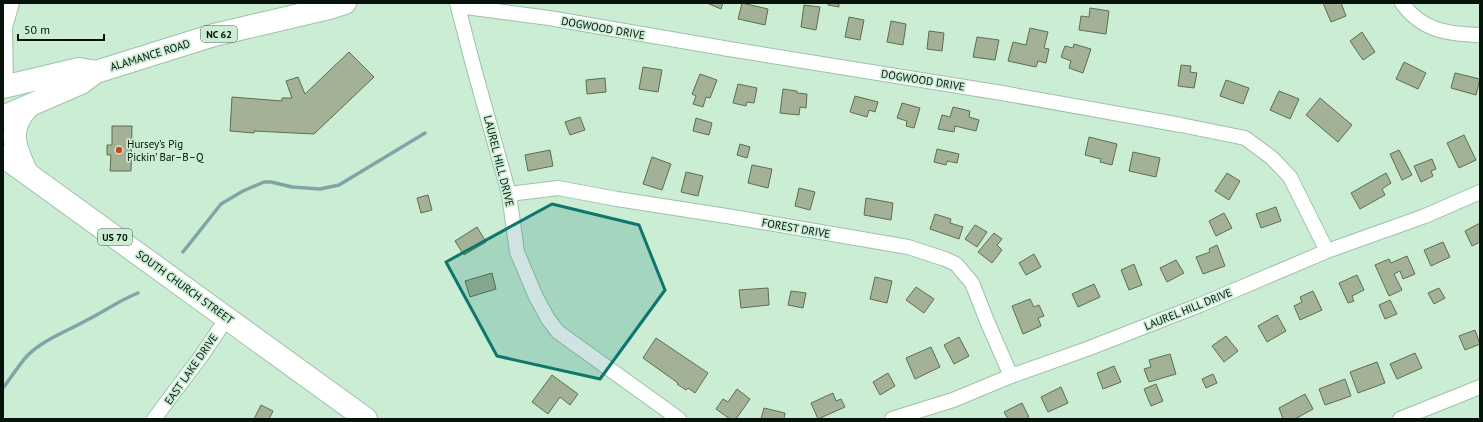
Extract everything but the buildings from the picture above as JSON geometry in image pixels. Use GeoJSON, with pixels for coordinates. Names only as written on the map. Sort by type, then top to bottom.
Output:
{"type":"FeatureCollection","features":[{"type":"Feature","properties":{"kind":"main road","name":"ALAMANCE ROAD"},"geometry":{"type":"LineString","coordinates":[[3,117],[81,83],[96,72],[214,35],[345,3]]}},
{"type":"Feature","properties":{"kind":"main road","name":"ALAMANCE ROAD"},"geometry":{"type":"LineString","coordinates":[[4,92],[79,69],[96,72]]}},
{"type":"Feature","properties":{"kind":"main road"},"geometry":{"type":"LineString","coordinates":[[28,174],[15,146],[14,134],[17,122],[29,106]]}},
{"type":"Feature","properties":{"kind":"main road","name":"SOUTH CHURCH STREET"},"geometry":{"type":"LineString","coordinates":[[3,156],[366,419]]}},
{"type":"Feature","properties":{"kind":"street"},"geometry":{"type":"LineString","coordinates":[[4,92],[5,27],[12,3]]}},
{"type":"Feature","properties":{"kind":"street"},"geometry":{"type":"LineString","coordinates":[[1402,3],[1409,13],[1434,28],[1452,34],[1480,35]]}},
{"type":"Feature","properties":{"kind":"street","name":"LAUREL HILL DRIVE"},"geometry":{"type":"LineString","coordinates":[[458,4],[472,61],[509,194],[517,252],[536,298],[548,319],[558,332],[679,419]]}},
{"type":"Feature","properties":{"kind":"street","name":"DOGWOOD DRIVE"},"geometry":{"type":"LineString","coordinates":[[458,4],[1002,93],[1245,138],[1272,158],[1290,177],[1327,251]]}},
{"type":"Feature","properties":{"kind":"street","name":"FOREST DRIVE"},"geometry":{"type":"LineString","coordinates":[[509,194],[558,188],[617,200],[733,217],[908,247],[945,259],[956,264],[972,283],[1011,376]]}},
{"type":"Feature","properties":{"kind":"street","name":"LAUREL HILL DRIVE"},"geometry":{"type":"LineString","coordinates":[[892,419],[953,400],[1011,376],[1087,349],[1200,305],[1327,251],[1425,216],[1480,192]]}},
{"type":"Feature","properties":{"kind":"street","name":"EAST LAKE DRIVE"},"geometry":{"type":"LineString","coordinates":[[154,419],[202,355],[227,318]]}},
{"type":"Feature","properties":{"kind":"street"},"geometry":{"type":"LineString","coordinates":[[1400,419],[1480,387]]}},
{"type":"Feature","properties":{"kind":"highlighted area"},"geometry":{"type":"Polygon","coordinates":[[[552,204],[639,225],[665,290],[600,379],[497,356],[446,262],[552,204]]]}},
{"type":"Feature","properties":{"kind":"waterway"},"geometry":{"type":"LineString","coordinates":[[183,252],[221,204],[243,191],[264,182],[271,182],[292,187],[320,189],[339,185],[425,133]]}},
{"type":"Feature","properties":{"kind":"waterway"},"geometry":{"type":"LineString","coordinates":[[3,388],[27,356],[41,345],[138,293]]}},
{"type":"Feature","properties":{"kind":"place","name":"Hursey’s Pig Pickin’ Bar–B–Q"},"geometry":{"type":"Point","coordinates":[119,150]}}]}
